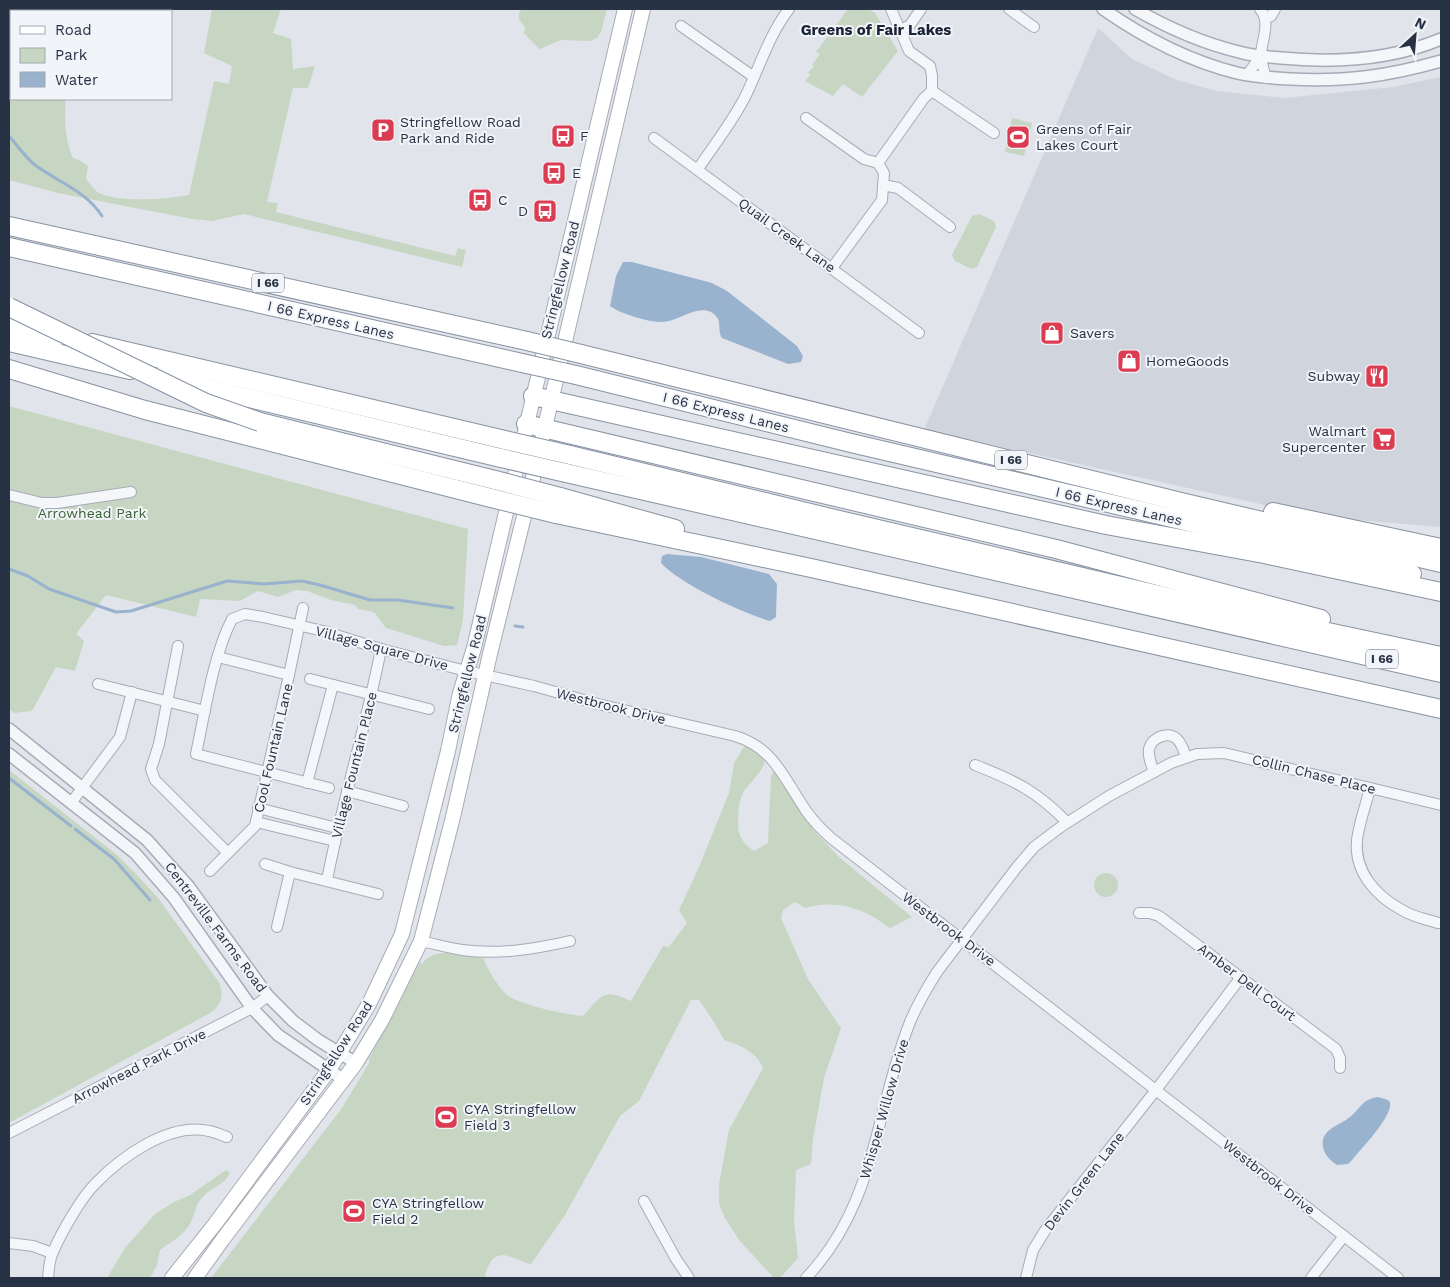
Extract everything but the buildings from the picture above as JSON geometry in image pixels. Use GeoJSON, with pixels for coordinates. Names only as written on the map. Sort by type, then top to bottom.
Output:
{"type":"FeatureCollection","features":[{"type":"Feature","properties":{"kind":"highway","name":"I 66"},"geometry":{"type":"LineString","coordinates":[[9,226],[527,341],[1181,502],[1441,563]]}},
{"type":"Feature","properties":{"kind":"highway","name":"I 66 Express Lanes"},"geometry":{"type":"LineString","coordinates":[[9,248],[576,375],[851,443],[1441,581]]}},
{"type":"Feature","properties":{"kind":"highway"},"geometry":{"type":"LineString","coordinates":[[9,307],[206,403],[260,422],[495,480],[558,505]]}},
{"type":"Feature","properties":{"kind":"highway"},"geometry":{"type":"LineString","coordinates":[[9,324],[1215,608],[1441,656]]}},
{"type":"Feature","properties":{"kind":"highway","name":"I 66"},"geometry":{"type":"LineString","coordinates":[[9,342],[501,458],[1441,673]]}},
{"type":"Feature","properties":{"kind":"highway"},"geometry":{"type":"LineString","coordinates":[[9,369],[144,410],[491,498],[558,505],[632,516],[811,568],[1441,709]]}},
{"type":"Feature","properties":{"kind":"highway"},"geometry":{"type":"LineString","coordinates":[[533,396],[1106,525],[1264,554],[1441,592]]}},
{"type":"Feature","properties":{"kind":"highway"},"geometry":{"type":"LineString","coordinates":[[526,424],[1056,549],[1335,622],[1389,645]]}},
{"type":"Feature","properties":{"kind":"highway"},"geometry":{"type":"LineString","coordinates":[[1181,502],[1269,511],[1441,548]]}},
{"type":"Feature","properties":{"kind":"main road","name":"Stringfellow Road"},"geometry":{"type":"LineString","coordinates":[[172,1278],[329,1070],[369,1004],[402,934],[419,873],[466,671],[474,648],[625,9]]}},
{"type":"Feature","properties":{"kind":"main road","name":"Stringfellow Road"},"geometry":{"type":"LineString","coordinates":[[195,1278],[356,1063],[382,1020],[421,941],[451,826],[644,9]]}},
{"type":"Feature","properties":{"kind":"street"},"geometry":{"type":"LineString","coordinates":[[698,169],[734,117],[777,24],[789,9]]}},
{"type":"Feature","properties":{"kind":"street"},"geometry":{"type":"LineString","coordinates":[[878,163],[924,98],[932,91],[930,66],[909,51],[891,9]]}},
{"type":"Feature","properties":{"kind":"street"},"geometry":{"type":"LineString","coordinates":[[901,30],[910,25],[921,9]]}},
{"type":"Feature","properties":{"kind":"street"},"geometry":{"type":"LineString","coordinates":[[1009,9],[1034,27]]}},
{"type":"Feature","properties":{"kind":"street"},"geometry":{"type":"LineString","coordinates":[[1103,9],[1142,35],[1168,47],[1212,65],[1247,75],[1266,78],[1307,80],[1354,79],[1389,74],[1441,61]]}},
{"type":"Feature","properties":{"kind":"street"},"geometry":{"type":"LineString","coordinates":[[1135,9],[1182,34],[1226,49],[1261,56],[1313,61],[1360,59],[1428,45],[1441,40]]}},
{"type":"Feature","properties":{"kind":"street"},"geometry":{"type":"LineString","coordinates":[[1260,9],[1264,13],[1266,23],[1261,56],[1266,78]]}},
{"type":"Feature","properties":{"kind":"street"},"geometry":{"type":"LineString","coordinates":[[1265,20],[1271,16],[1275,9]]}},
{"type":"Feature","properties":{"kind":"street"},"geometry":{"type":"LineString","coordinates":[[681,26],[754,77]]}},
{"type":"Feature","properties":{"kind":"street"},"geometry":{"type":"LineString","coordinates":[[1247,75],[1261,56]]}},
{"type":"Feature","properties":{"kind":"street"},"geometry":{"type":"LineString","coordinates":[[932,91],[994,133]]}},
{"type":"Feature","properties":{"kind":"street"},"geometry":{"type":"LineString","coordinates":[[806,118],[864,159],[878,163],[884,173],[882,200],[832,268]]}},
{"type":"Feature","properties":{"kind":"street","name":"Quail Creek Lane"},"geometry":{"type":"LineString","coordinates":[[654,138],[919,332]]}},
{"type":"Feature","properties":{"kind":"street"},"geometry":{"type":"LineString","coordinates":[[884,184],[898,188],[950,227]]}},
{"type":"Feature","properties":{"kind":"street"},"geometry":{"type":"LineString","coordinates":[[9,495],[42,503],[57,503],[132,492]]}},
{"type":"Feature","properties":{"kind":"street","name":"Cool Fountain Lane"},"geometry":{"type":"LineString","coordinates":[[210,871],[255,826],[302,608]]}},
{"type":"Feature","properties":{"kind":"street","name":"Village Square Drive"},"geometry":{"type":"LineString","coordinates":[[267,772],[196,754],[218,658],[226,631],[232,619],[245,614],[263,617],[323,631],[381,649],[466,671]]}},
{"type":"Feature","properties":{"kind":"street"},"geometry":{"type":"LineString","coordinates":[[178,646],[159,744],[151,769],[155,780],[228,853]]}},
{"type":"Feature","properties":{"kind":"street","name":"Village Fountain Place"},"geometry":{"type":"LineString","coordinates":[[327,880],[337,828],[372,694],[381,649]]}},
{"type":"Feature","properties":{"kind":"street"},"geometry":{"type":"LineString","coordinates":[[218,658],[289,675]]}},
{"type":"Feature","properties":{"kind":"street","name":"Westbrook Drive"},"geometry":{"type":"LineString","coordinates":[[466,671],[534,686],[598,704],[735,736],[749,741],[769,755],[808,815],[819,826],[907,898],[1398,1278]]}},
{"type":"Feature","properties":{"kind":"street"},"geometry":{"type":"LineString","coordinates":[[310,679],[429,709]]}},
{"type":"Feature","properties":{"kind":"street"},"geometry":{"type":"LineString","coordinates":[[98,684],[205,712]]}},
{"type":"Feature","properties":{"kind":"street"},"geometry":{"type":"LineString","coordinates":[[307,783],[333,685]]}},
{"type":"Feature","properties":{"kind":"street"},"geometry":{"type":"LineString","coordinates":[[71,803],[120,737],[132,692]]}},
{"type":"Feature","properties":{"kind":"street","name":"Centreville Farms Road"},"geometry":{"type":"LineString","coordinates":[[9,729],[148,840],[188,887],[268,996],[293,1021],[318,1040],[356,1063]]}},
{"type":"Feature","properties":{"kind":"street"},"geometry":{"type":"LineString","coordinates":[[1154,772],[1149,756],[1150,747],[1152,742],[1160,736],[1175,738],[1182,745],[1186,757]]}},
{"type":"Feature","properties":{"kind":"street","name":"Collin Chase Place"},"geometry":{"type":"LineString","coordinates":[[963,940],[1017,867],[1034,848],[1068,822],[1109,796],[1186,757],[1208,752],[1224,752],[1441,805]]}},
{"type":"Feature","properties":{"kind":"street","name":"Centreville Farms Road"},"geometry":{"type":"LineString","coordinates":[[9,754],[135,853],[174,898],[252,1008],[278,1034],[344,1080]]}},
{"type":"Feature","properties":{"kind":"street"},"geometry":{"type":"LineString","coordinates":[[975,765],[1004,776],[1031,791],[1047,802],[1068,822]]}},
{"type":"Feature","properties":{"kind":"street"},"geometry":{"type":"LineString","coordinates":[[267,772],[329,788]]}},
{"type":"Feature","properties":{"kind":"street"},"geometry":{"type":"LineString","coordinates":[[1370,788],[1357,840],[1357,856],[1365,878],[1375,891],[1402,910],[1441,923]]}},
{"type":"Feature","properties":{"kind":"street"},"geometry":{"type":"LineString","coordinates":[[347,791],[403,806]]}},
{"type":"Feature","properties":{"kind":"street"},"geometry":{"type":"LineString","coordinates":[[258,808],[337,828]]}},
{"type":"Feature","properties":{"kind":"street"},"geometry":{"type":"LineString","coordinates":[[256,822],[335,841]]}},
{"type":"Feature","properties":{"kind":"street"},"geometry":{"type":"LineString","coordinates":[[265,864],[378,894]]}},
{"type":"Feature","properties":{"kind":"street"},"geometry":{"type":"LineString","coordinates":[[277,927],[290,872]]}},
{"type":"Feature","properties":{"kind":"street","name":"Amber Dell Court"},"geometry":{"type":"LineString","coordinates":[[1139,913],[1150,913],[1159,916],[1336,1049],[1340,1058],[1340,1068]]}},
{"type":"Feature","properties":{"kind":"street","name":"Whisper Willow Drive"},"geometry":{"type":"LineString","coordinates":[[806,1278],[832,1246],[849,1218],[858,1198],[893,1072],[913,1015],[925,990],[937,972],[963,940]]}},
{"type":"Feature","properties":{"kind":"street"},"geometry":{"type":"LineString","coordinates":[[421,941],[462,950],[497,952],[534,949],[570,941]]}},
{"type":"Feature","properties":{"kind":"street","name":"Devin Green Lane"},"geometry":{"type":"LineString","coordinates":[[1026,1278],[1033,1250],[1046,1229],[1156,1090],[1241,977]]}},
{"type":"Feature","properties":{"kind":"street","name":"Arrowhead Park Drive"},"geometry":{"type":"LineString","coordinates":[[9,1132],[252,1008],[268,996]]}},
{"type":"Feature","properties":{"kind":"street"},"geometry":{"type":"LineString","coordinates":[[48,1278],[52,1254],[77,1209],[94,1185],[138,1148],[164,1137],[189,1130],[209,1130],[227,1138]]}},
{"type":"Feature","properties":{"kind":"street"},"geometry":{"type":"LineString","coordinates":[[644,1201],[676,1259],[689,1278]]}},
{"type":"Feature","properties":{"kind":"street"},"geometry":{"type":"LineString","coordinates":[[1310,1278],[1344,1236]]}},
{"type":"Feature","properties":{"kind":"street"},"geometry":{"type":"LineString","coordinates":[[9,1243],[33,1246],[52,1254]]}},
{"type":"Feature","properties":{"kind":"shaded area"},"geometry":{"type":"Polygon","coordinates":[[[1098,28],[1132,59],[1177,80],[1217,91],[1284,98],[1393,87],[1441,77],[1441,527],[1309,516],[924,430],[1098,28]]]}},
{"type":"Feature","properties":{"kind":"green space"},"geometry":{"type":"Polygon","coordinates":[[[212,9],[281,9],[273,33],[291,39],[293,69],[315,66],[308,88],[293,88],[267,202],[278,203],[276,212],[455,256],[458,248],[466,250],[462,267],[244,214],[212,221],[192,219],[58,193],[9,180],[9,72],[10,100],[66,100],[66,129],[70,151],[73,158],[88,166],[86,179],[99,193],[131,199],[156,199],[189,195],[214,81],[229,84],[232,66],[204,53],[212,9]]]}},
{"type":"Feature","properties":{"kind":"green space"},"geometry":{"type":"Polygon","coordinates":[[[522,9],[607,9],[601,32],[597,38],[590,41],[561,40],[540,49],[523,32],[526,29],[519,19],[519,13],[522,9]]]}},
{"type":"Feature","properties":{"kind":"green space"},"geometry":{"type":"Polygon","coordinates":[[[848,9],[868,9],[875,13],[898,51],[862,97],[843,84],[833,96],[805,81],[810,75],[808,73],[814,66],[812,65],[820,54],[816,52],[848,9]]]}},
{"type":"Feature","properties":{"kind":"green space","name":"Greens of Fair Lakes Court"},"geometry":{"type":"Polygon","coordinates":[[[1012,118],[1032,123],[1024,156],[1005,152],[1012,118]]]}},
{"type":"Feature","properties":{"kind":"green space"},"geometry":{"type":"Polygon","coordinates":[[[979,214],[994,221],[996,227],[977,267],[971,269],[955,261],[952,255],[972,216],[979,214]]]}},
{"type":"Feature","properties":{"kind":"green space","name":"Arrowhead Park"},"geometry":{"type":"Polygon","coordinates":[[[9,406],[468,529],[463,620],[457,645],[444,646],[386,628],[374,612],[358,609],[355,605],[331,600],[307,591],[296,590],[278,597],[258,591],[240,601],[200,599],[196,617],[106,595],[76,634],[84,641],[75,671],[56,667],[32,711],[14,713],[9,709],[9,406]]]}},
{"type":"Feature","properties":{"kind":"green space"},"geometry":{"type":"Polygon","coordinates":[[[745,745],[753,748],[764,758],[761,770],[744,791],[739,806],[739,833],[747,845],[754,851],[768,843],[771,776],[774,771],[815,832],[840,858],[912,917],[890,928],[870,915],[839,905],[817,905],[805,908],[795,902],[783,910],[781,918],[808,979],[841,1028],[824,1078],[813,1139],[811,1164],[796,1170],[794,1220],[798,1258],[780,1278],[774,1278],[739,1240],[725,1218],[719,1204],[719,1184],[729,1130],[763,1068],[752,1053],[724,1040],[699,1000],[691,1000],[639,1101],[620,1116],[565,1215],[531,1264],[509,1256],[499,1256],[490,1263],[486,1270],[485,1278],[211,1278],[342,1108],[369,1063],[369,1059],[420,962],[422,964],[428,958],[442,953],[483,958],[496,982],[506,994],[520,1002],[566,1014],[583,1016],[599,999],[608,994],[631,1001],[663,946],[669,947],[687,923],[679,910],[729,793],[734,763],[745,745]]]}},
{"type":"Feature","properties":{"kind":"green space"},"geometry":{"type":"Polygon","coordinates":[[[9,770],[116,854],[138,876],[158,898],[218,981],[222,995],[220,1003],[210,1013],[9,1123],[9,770]]]}},
{"type":"Feature","properties":{"kind":"green space"},"geometry":{"type":"Polygon","coordinates":[[[1106,873],[1111,874],[1117,880],[1117,890],[1111,896],[1106,897],[1101,896],[1095,890],[1094,885],[1095,880],[1101,874],[1106,873]]]}},
{"type":"Feature","properties":{"kind":"green space"},"geometry":{"type":"Polygon","coordinates":[[[226,1170],[230,1173],[227,1178],[201,1199],[184,1232],[160,1250],[157,1265],[150,1278],[107,1278],[125,1248],[155,1214],[190,1195],[226,1170]]]}},
{"type":"Feature","properties":{"kind":"water"},"geometry":{"type":"Polygon","coordinates":[[[623,262],[632,262],[712,283],[727,291],[797,346],[803,356],[801,362],[788,364],[722,338],[718,318],[704,310],[669,321],[656,322],[628,315],[615,309],[610,306],[616,276],[623,262]]]}},
{"type":"Feature","properties":{"kind":"water"},"geometry":{"type":"Polygon","coordinates":[[[667,554],[701,557],[769,574],[777,584],[776,617],[770,621],[758,617],[697,589],[661,563],[662,556],[667,554]]]}},
{"type":"Feature","properties":{"kind":"water"},"geometry":{"type":"Polygon","coordinates":[[[1378,1097],[1389,1101],[1390,1106],[1383,1122],[1370,1140],[1348,1164],[1337,1165],[1325,1153],[1323,1147],[1324,1136],[1331,1129],[1350,1117],[1365,1102],[1378,1097]]]}},
{"type":"Feature","properties":{"kind":"waterway"},"geometry":{"type":"LineString","coordinates":[[9,136],[24,155],[35,165],[80,193],[102,216]]}},
{"type":"Feature","properties":{"kind":"waterway"},"geometry":{"type":"LineString","coordinates":[[9,569],[28,576],[49,589],[116,612],[131,611],[227,581],[264,584],[302,581],[370,600],[398,600],[453,608]]}},
{"type":"Feature","properties":{"kind":"waterway"},"geometry":{"type":"LineString","coordinates":[[515,626],[523,627]]}},
{"type":"Feature","properties":{"kind":"waterway"},"geometry":{"type":"LineString","coordinates":[[9,778],[71,826]]}},
{"type":"Feature","properties":{"kind":"waterway"},"geometry":{"type":"LineString","coordinates":[[75,829],[114,859],[150,900]]}},
{"type":"Feature","properties":{"kind":"place","name":"Stringfellow Road Park and Ride"},"geometry":{"type":"Point","coordinates":[383,130]}},
{"type":"Feature","properties":{"kind":"place","name":"F"},"geometry":{"type":"Point","coordinates":[563,136]}},
{"type":"Feature","properties":{"kind":"place","name":"Greens of Fair Lakes Court"},"geometry":{"type":"Point","coordinates":[1018,137]}},
{"type":"Feature","properties":{"kind":"place","name":"E"},"geometry":{"type":"Point","coordinates":[554,173]}},
{"type":"Feature","properties":{"kind":"place","name":"C"},"geometry":{"type":"Point","coordinates":[480,200]}},
{"type":"Feature","properties":{"kind":"place","name":"D"},"geometry":{"type":"Point","coordinates":[545,211]}},
{"type":"Feature","properties":{"kind":"place","name":"Savers"},"geometry":{"type":"Point","coordinates":[1052,333]}},
{"type":"Feature","properties":{"kind":"place","name":"HomeGoods"},"geometry":{"type":"Point","coordinates":[1129,361]}},
{"type":"Feature","properties":{"kind":"place","name":"Subway"},"geometry":{"type":"Point","coordinates":[1377,376]}},
{"type":"Feature","properties":{"kind":"place","name":"Walmart Supercenter"},"geometry":{"type":"Point","coordinates":[1384,439]}},
{"type":"Feature","properties":{"kind":"place","name":"CYA Stringfellow Field 3"},"geometry":{"type":"Point","coordinates":[446,1117]}},
{"type":"Feature","properties":{"kind":"place","name":"CYA Stringfellow Field 2"},"geometry":{"type":"Point","coordinates":[354,1211]}},
{"type":"Feature","properties":{"kind":"district","name":"Greens of Fair Lakes"},"geometry":{"type":"Point","coordinates":[876,30]}}]}
